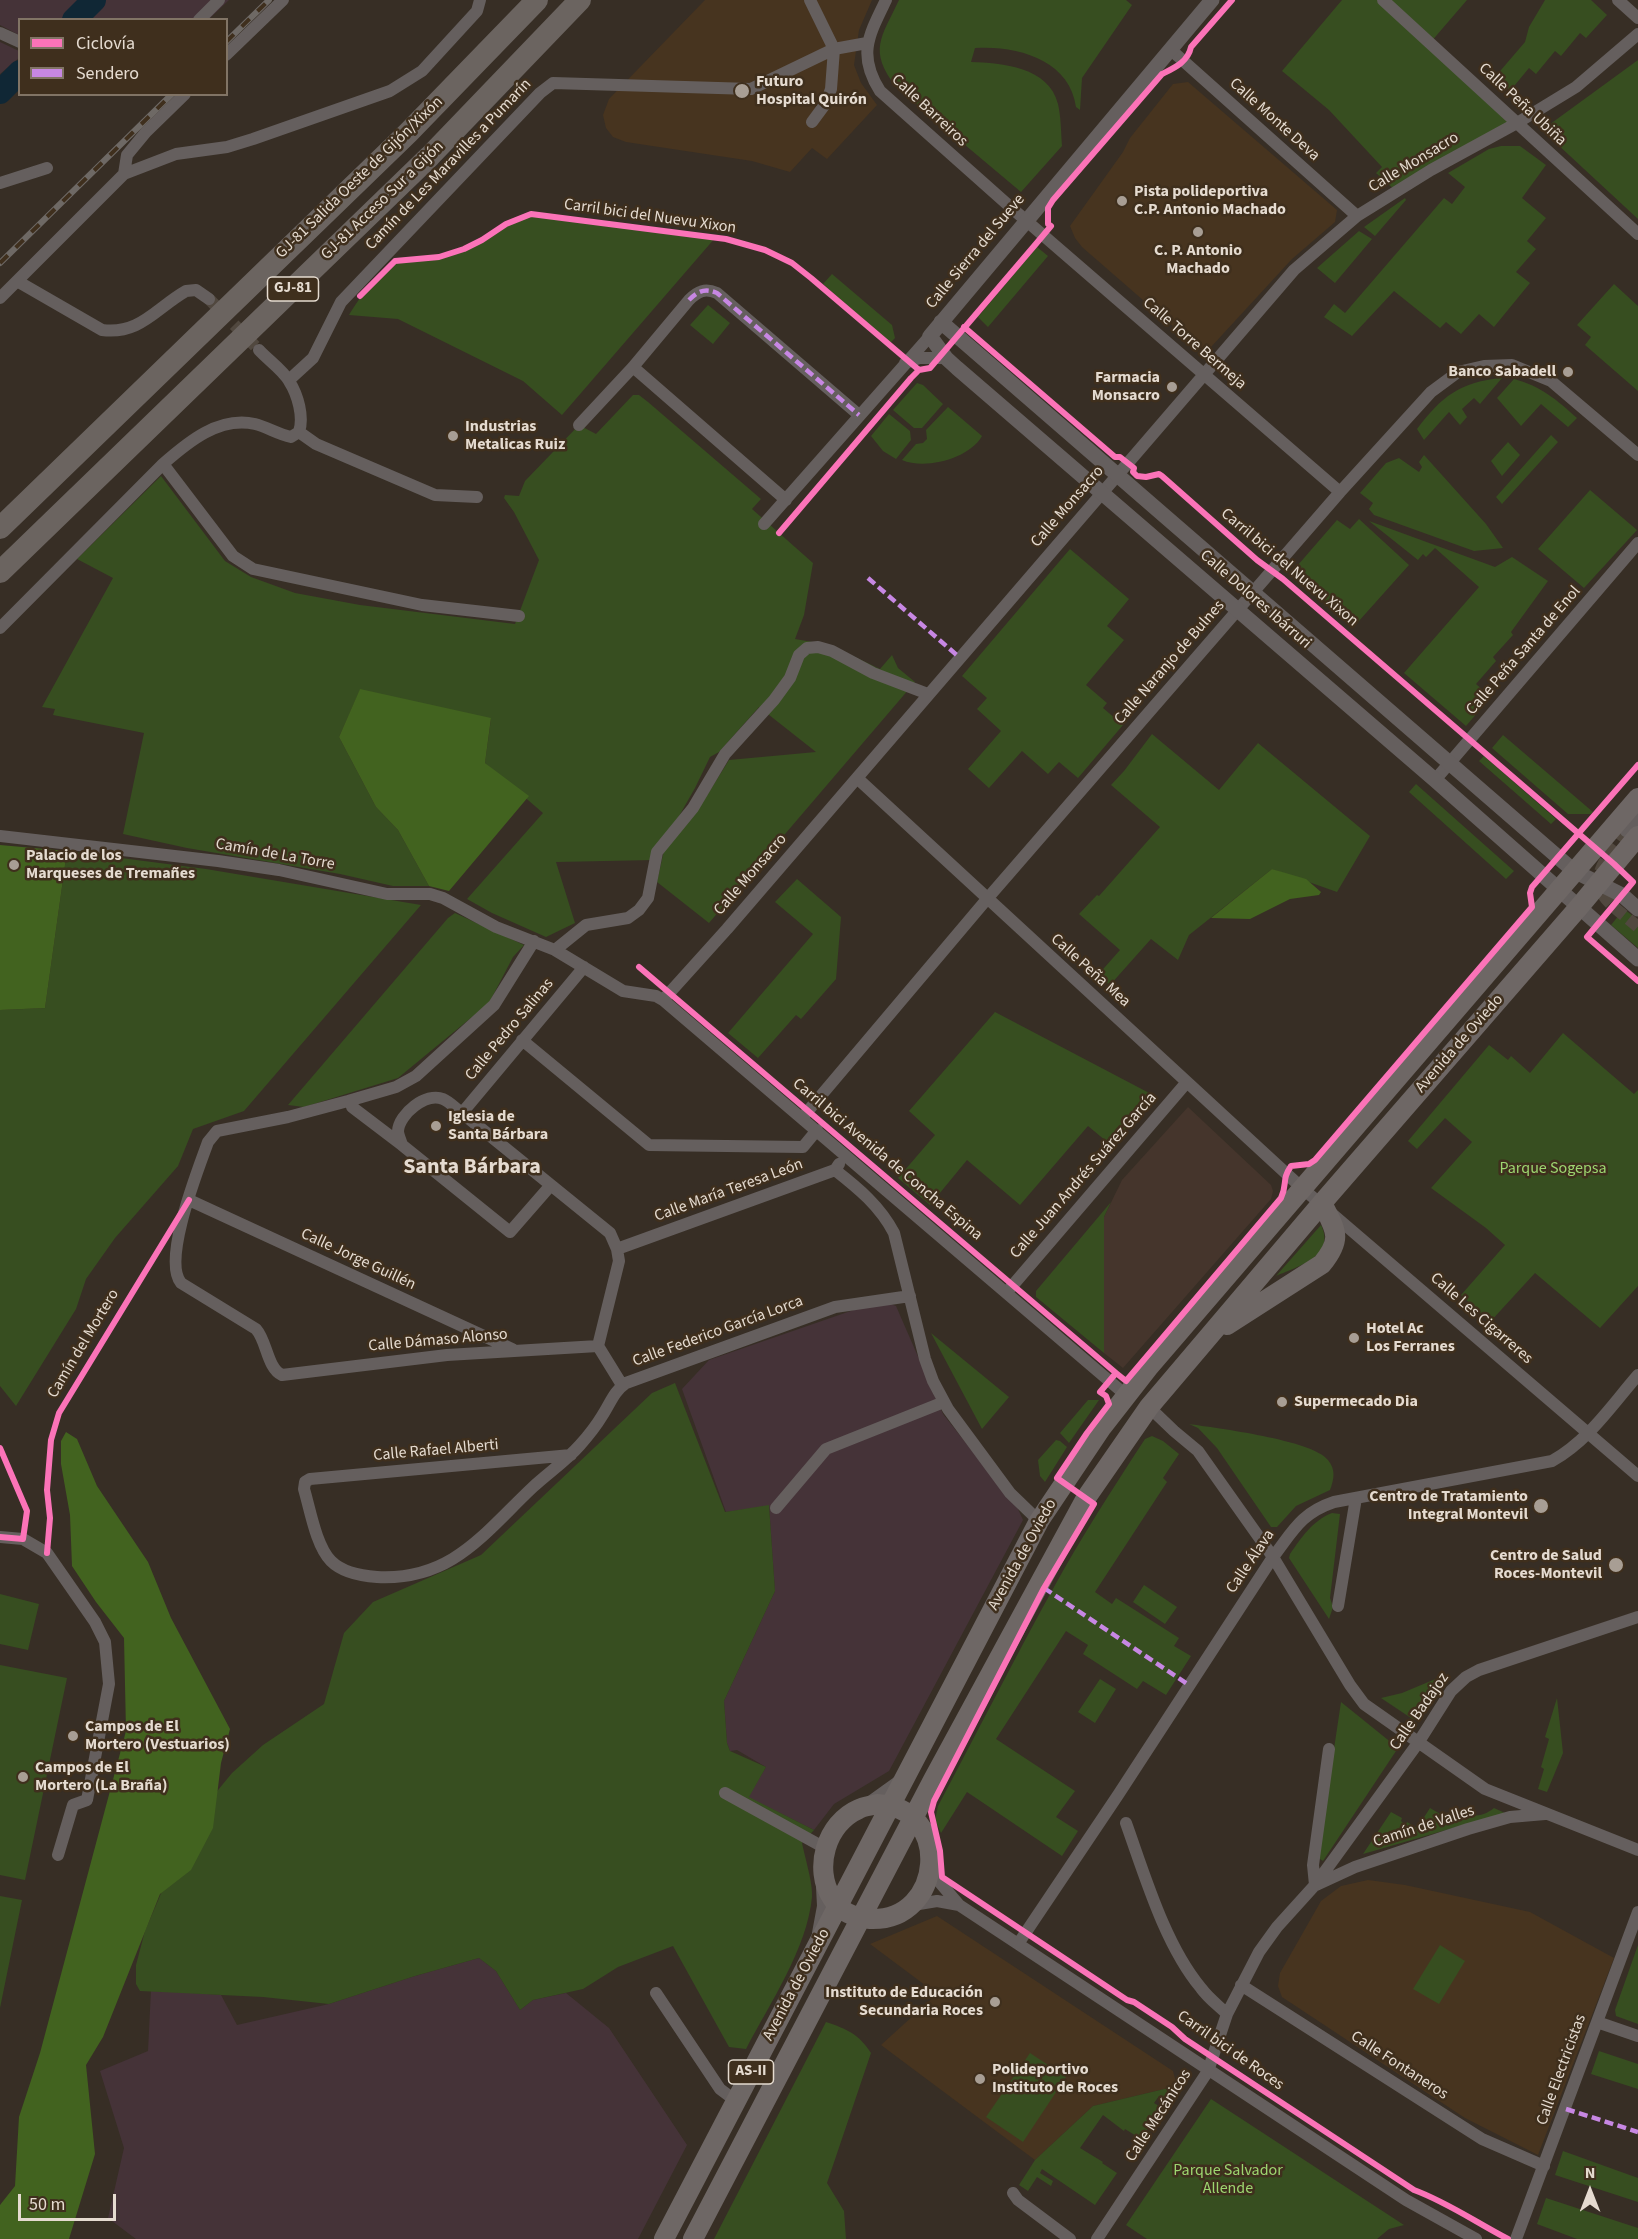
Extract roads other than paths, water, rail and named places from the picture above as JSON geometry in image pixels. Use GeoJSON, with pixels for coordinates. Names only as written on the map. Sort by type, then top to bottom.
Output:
{"type":"FeatureCollection","features":[{"type":"Feature","properties":{"kind":"highway","name":"GJ-81 Salida Oeste de Gijón/Xixón"},"geometry":{"type":"LineString","coordinates":[[0,528],[408,133],[537,0]]}},
{"type":"Feature","properties":{"kind":"highway","name":"GJ-81 Acceso Sur a Gijón"},"geometry":{"type":"LineString","coordinates":[[0,572],[430,156],[580,0]]}},
{"type":"Feature","properties":{"kind":"main road","name":"Avenida de Oviedo"},"geometry":{"type":"LineString","coordinates":[[664,2239],[1039,1521],[1102,1427],[1302,1188],[1638,798]]}},
{"type":"Feature","properties":{"kind":"main road","name":"Avenida de Oviedo"},"geometry":{"type":"LineString","coordinates":[[693,2239],[914,1817],[1086,1498],[1149,1407],[1322,1203],[1579,907],[1632,834]]}},
{"type":"Feature","properties":{"kind":"main road","name":"Avenida de Oviedo"},"geometry":{"type":"LineString","coordinates":[[1208,1338],[1323,1264],[1334,1249],[1336,1236],[1334,1226],[1322,1203]]}},
{"type":"Feature","properties":{"kind":"main road"},"geometry":{"type":"LineString","coordinates":[[848,1944],[867,1928],[903,1912],[913,1905],[926,1885],[932,1864],[929,1843],[914,1817],[892,1805],[877,1804],[859,1809],[843,1820],[825,1848],[822,1874],[827,1889],[838,1907],[848,1914],[862,1918],[884,1920]]}},
{"type":"Feature","properties":{"kind":"street"},"geometry":{"type":"LineString","coordinates":[[201,18],[219,0]]}},
{"type":"Feature","properties":{"kind":"street"},"geometry":{"type":"LineString","coordinates":[[228,52],[283,0]]}},
{"type":"Feature","properties":{"kind":"street"},"geometry":{"type":"LineString","coordinates":[[0,298],[124,174],[176,154],[227,147],[254,140],[390,91],[422,71],[477,11],[480,0]]}},
{"type":"Feature","properties":{"kind":"street"},"geometry":{"type":"LineString","coordinates":[[810,0],[834,49],[831,89],[826,103],[812,122]]}},
{"type":"Feature","properties":{"kind":"street"},"geometry":{"type":"LineString","coordinates":[[867,43],[886,0]]}},
{"type":"Feature","properties":{"kind":"street","name":"Calle Sierra del Sueve"},"geometry":{"type":"LineString","coordinates":[[764,524],[930,336],[1212,0]]}},
{"type":"Feature","properties":{"kind":"street","name":"Calle Peña Ubiña"},"geometry":{"type":"LineString","coordinates":[[1383,0],[1638,234]]}},
{"type":"Feature","properties":{"kind":"street"},"geometry":{"type":"LineString","coordinates":[[1618,0],[1638,18]]}},
{"type":"Feature","properties":{"kind":"street"},"geometry":{"type":"LineString","coordinates":[[0,33],[18,41]]}},
{"type":"Feature","properties":{"kind":"street","name":"Calle Monsacro"},"geometry":{"type":"LineString","coordinates":[[663,1000],[1294,270],[1357,216],[1431,170],[1517,123],[1576,87],[1638,34]]}},
{"type":"Feature","properties":{"kind":"street","name":"Camín de Les Maravilles a Pumarín"},"geometry":{"type":"LineString","coordinates":[[289,380],[313,358],[341,302],[540,93],[553,83],[751,89],[834,49],[867,43]]}},
{"type":"Feature","properties":{"kind":"street","name":"Calle Barreiros"},"geometry":{"type":"LineString","coordinates":[[867,43],[870,71],[880,90],[1027,220]]}},
{"type":"Feature","properties":{"kind":"street","name":"Calle Monte Deva"},"geometry":{"type":"LineString","coordinates":[[1170,49],[1357,216]]}},
{"type":"Feature","properties":{"kind":"street"},"geometry":{"type":"LineString","coordinates":[[124,174],[127,155],[146,132],[183,96]]}},
{"type":"Feature","properties":{"kind":"street"},"geometry":{"type":"LineString","coordinates":[[0,183],[47,168]]}},
{"type":"Feature","properties":{"kind":"street","name":"Calle Torre Bermeja"},"geometry":{"type":"LineString","coordinates":[[1027,220],[1340,492]]}},
{"type":"Feature","properties":{"kind":"street"},"geometry":{"type":"LineString","coordinates":[[17,281],[102,330],[118,332],[133,327],[186,291],[196,290],[209,299]]}},
{"type":"Feature","properties":{"kind":"street"},"geometry":{"type":"LineString","coordinates":[[579,426],[633,367],[689,300],[695,294],[703,291],[717,293],[859,415]]}},
{"type":"Feature","properties":{"kind":"street","name":"Calle Dolores Ibárruri"},"geometry":{"type":"LineString","coordinates":[[941,322],[1574,871],[1622,896],[1638,909]]}},
{"type":"Feature","properties":{"kind":"street","name":"Calle Dolores Ibárruri"},"geometry":{"type":"LineString","coordinates":[[930,336],[946,358],[1435,780],[1638,959]]}},
{"type":"Feature","properties":{"kind":"street"},"geometry":{"type":"LineString","coordinates":[[0,628],[163,465],[211,429],[235,422],[255,424],[291,437],[299,432],[302,425],[300,413],[289,380],[259,350]]}},
{"type":"Feature","properties":{"kind":"street"},"geometry":{"type":"LineString","coordinates":[[904,364],[919,358],[946,358]]}},
{"type":"Feature","properties":{"kind":"street","name":"Calle Naranjo de Bulnes"},"geometry":{"type":"LineString","coordinates":[[802,1118],[987,899],[1340,492],[1431,392],[1458,372],[1484,366],[1512,366],[1551,381],[1638,455]]}},
{"type":"Feature","properties":{"kind":"street"},"geometry":{"type":"LineString","coordinates":[[633,367],[786,500]]}},
{"type":"Feature","properties":{"kind":"street"},"geometry":{"type":"LineString","coordinates":[[299,432],[316,444],[435,495],[477,497]]}},
{"type":"Feature","properties":{"kind":"street"},"geometry":{"type":"LineString","coordinates":[[163,465],[233,556],[253,569],[422,605],[519,615]]}},
{"type":"Feature","properties":{"kind":"street","name":"Calle Peña Santa de Enol"},"geometry":{"type":"LineString","coordinates":[[1435,780],[1638,543]]}},
{"type":"Feature","properties":{"kind":"street"},"geometry":{"type":"LineString","coordinates":[[555,950],[586,925],[628,918],[639,910],[648,898],[657,852],[693,808],[725,754],[774,700],[790,678],[799,655],[807,648],[818,647],[832,651],[873,672],[928,694]]}},
{"type":"Feature","properties":{"kind":"street","name":"Calle Peña Mea"},"geometry":{"type":"LineString","coordinates":[[857,778],[1302,1188]]}},
{"type":"Feature","properties":{"kind":"street"},"geometry":{"type":"LineString","coordinates":[[1632,834],[1638,818]]}},
{"type":"Feature","properties":{"kind":"street","name":"Camín de La Torre"},"geometry":{"type":"LineString","coordinates":[[0,836],[228,862],[279,870],[387,894],[430,894],[444,898],[496,927],[555,950],[623,991],[656,996],[663,1000]]}},
{"type":"Feature","properties":{"kind":"street"},"geometry":{"type":"LineString","coordinates":[[189,1200],[208,1142],[217,1131],[288,1117],[348,1101],[396,1087],[416,1076],[494,1005],[534,941]]}},
{"type":"Feature","properties":{"kind":"street","name":"Calle Pedro Salinas"},"geometry":{"type":"LineString","coordinates":[[462,1113],[584,967]]}},
{"type":"Feature","properties":{"kind":"street"},"geometry":{"type":"LineString","coordinates":[[663,1000],[1126,1396]]}},
{"type":"Feature","properties":{"kind":"street"},"geometry":{"type":"LineString","coordinates":[[522,1040],[649,1145],[802,1147],[817,1130]]}},
{"type":"Feature","properties":{"kind":"street","name":"Calle Juan Andrés Suárez García"},"geometry":{"type":"LineString","coordinates":[[1007,1292],[1187,1082]]}},
{"type":"Feature","properties":{"kind":"street"},"geometry":{"type":"LineString","coordinates":[[402,1145],[398,1132],[401,1121],[420,1100],[429,1097],[443,1099],[610,1233],[620,1261],[598,1346],[622,1385]]}},
{"type":"Feature","properties":{"kind":"street"},"geometry":{"type":"LineString","coordinates":[[352,1107],[510,1232],[551,1185]]}},
{"type":"Feature","properties":{"kind":"street"},"geometry":{"type":"LineString","coordinates":[[846,1155],[835,1170],[865,1194],[888,1220],[894,1233],[925,1359],[944,1402],[1010,1493],[1039,1521]]}},
{"type":"Feature","properties":{"kind":"street","name":"Calle María Teresa León"},"geometry":{"type":"LineString","coordinates":[[617,1249],[835,1170]]}},
{"type":"Feature","properties":{"kind":"street","name":"Calle Les Cigarreres"},"geometry":{"type":"LineString","coordinates":[[1302,1188],[1638,1476]]}},
{"type":"Feature","properties":{"kind":"street","name":"Calle Jorge Guillén"},"geometry":{"type":"LineString","coordinates":[[189,1200],[514,1350]]}},
{"type":"Feature","properties":{"kind":"street","name":"Calle Dámaso Alonso"},"geometry":{"type":"LineString","coordinates":[[189,1200],[176,1245],[174,1268],[176,1277],[181,1283],[256,1329],[275,1370],[282,1375],[447,1355],[598,1346]]}},
{"type":"Feature","properties":{"kind":"street","name":"Calle Federico García Lorca"},"geometry":{"type":"LineString","coordinates":[[330,1560],[343,1569],[357,1574],[390,1578],[420,1573],[452,1560],[471,1548],[534,1486],[571,1455],[590,1434],[622,1385],[835,1307],[910,1296]]}},
{"type":"Feature","properties":{"kind":"street","name":"Calle Álava"},"geometry":{"type":"LineString","coordinates":[[1018,1944],[1273,1557],[1299,1522],[1310,1512],[1334,1502],[1552,1461],[1571,1451],[1589,1435],[1638,1375]]}},
{"type":"Feature","properties":{"kind":"street"},"geometry":{"type":"LineString","coordinates":[[776,1508],[826,1449],[944,1402]]}},
{"type":"Feature","properties":{"kind":"street"},"geometry":{"type":"LineString","coordinates":[[1149,1407],[1198,1451],[1273,1557],[1364,1704],[1485,1789],[1638,1850]]}},
{"type":"Feature","properties":{"kind":"street","name":"Calle Rafael Alberti"},"geometry":{"type":"LineString","coordinates":[[330,1560],[322,1546],[304,1488],[305,1482],[310,1479],[571,1455]]}},
{"type":"Feature","properties":{"kind":"street"},"geometry":{"type":"LineString","coordinates":[[1338,1606],[1356,1498]]}},
{"type":"Feature","properties":{"kind":"street"},"geometry":{"type":"LineString","coordinates":[[0,1537],[23,1539],[47,1553],[95,1622],[105,1642],[109,1684],[87,1800],[73,1805],[58,1855]]}},
{"type":"Feature","properties":{"kind":"street","name":"Calle Badajoz"},"geometry":{"type":"LineString","coordinates":[[1315,1885],[1418,1743],[1451,1691],[1466,1677],[1479,1670],[1638,1617]]}},
{"type":"Feature","properties":{"kind":"street"},"geometry":{"type":"LineString","coordinates":[[1315,1885],[1313,1865],[1329,1749]]}},
{"type":"Feature","properties":{"kind":"street"},"geometry":{"type":"LineString","coordinates":[[859,1809],[894,1786],[909,1772]]}},
{"type":"Feature","properties":{"kind":"street"},"geometry":{"type":"LineString","coordinates":[[725,1793],[825,1848]]}},
{"type":"Feature","properties":{"kind":"street","name":"Camín de Valles"},"geometry":{"type":"LineString","coordinates":[[1315,1885],[1355,1867],[1468,1829],[1510,1817],[1546,1814]]}},
{"type":"Feature","properties":{"kind":"street"},"geometry":{"type":"LineString","coordinates":[[1126,1823],[1159,1914],[1188,1971],[1202,1990],[1227,2014]]}},
{"type":"Feature","properties":{"kind":"street"},"geometry":{"type":"LineString","coordinates":[[932,1864],[937,1879],[959,1905],[1406,2200],[1476,2239]]}},
{"type":"Feature","properties":{"kind":"street"},"geometry":{"type":"LineString","coordinates":[[812,1954],[823,1906],[822,1874]]}},
{"type":"Feature","properties":{"kind":"street","name":"Calle Mecánicos"},"geometry":{"type":"LineString","coordinates":[[1097,2239],[1209,2071],[1227,2014],[1259,1952],[1277,1927],[1315,1885]]}},
{"type":"Feature","properties":{"kind":"street"},"geometry":{"type":"LineString","coordinates":[[913,1905],[936,1902],[959,1905]]}},
{"type":"Feature","properties":{"kind":"street","name":"Calle Electricistas"},"geometry":{"type":"LineString","coordinates":[[1516,2239],[1638,1912]]}},
{"type":"Feature","properties":{"kind":"street","name":"Calle Fontaneros"},"geometry":{"type":"LineString","coordinates":[[1241,1985],[1482,2139],[1544,2166]]}},
{"type":"Feature","properties":{"kind":"street"},"geometry":{"type":"LineString","coordinates":[[656,1993],[720,2089],[736,2101]]}},
{"type":"Feature","properties":{"kind":"street"},"geometry":{"type":"LineString","coordinates":[[1597,2022],[1638,2036]]}},
{"type":"Feature","properties":{"kind":"street"},"geometry":{"type":"LineString","coordinates":[[1012,2193],[1070,2239]]}},
{"type":"Feature","properties":{"kind":"waterway"},"geometry":{"type":"LineString","coordinates":[[76,18],[94,0]]}},
{"type":"Feature","properties":{"kind":"waterway"},"geometry":{"type":"LineString","coordinates":[[0,92],[18,74]]}},
{"type":"Feature","properties":{"kind":"tunnel"},"geometry":{"type":"LineString","coordinates":[[209,299],[259,350]]}},
{"type":"Feature","properties":{"kind":"tunnel"},"geometry":{"type":"LineString","coordinates":[[1626,831],[1605,861],[1599,878],[1599,887],[1610,904],[1638,927]]}},
{"type":"Feature","properties":{"kind":"railway"},"geometry":{"type":"LineString","coordinates":[[228,40],[269,0]]}},
{"type":"Feature","properties":{"kind":"railway"},"geometry":{"type":"LineString","coordinates":[[0,263],[170,96]]}},
{"type":"Feature","properties":{"kind":"place","name":"Futuro Hospital Quirón"},"geometry":{"type":"Point","coordinates":[742,91]}},
{"type":"Feature","properties":{"kind":"place","name":"Pista polideportiva C.P. Antonio Machado"},"geometry":{"type":"Point","coordinates":[1122,201]}},
{"type":"Feature","properties":{"kind":"place","name":"C. P. Antonio Machado"},"geometry":{"type":"Point","coordinates":[1198,232]}},
{"type":"Feature","properties":{"kind":"place","name":"Banco Sabadell"},"geometry":{"type":"Point","coordinates":[1568,372]}},
{"type":"Feature","properties":{"kind":"place","name":"Farmacia Monsacro"},"geometry":{"type":"Point","coordinates":[1172,387]}},
{"type":"Feature","properties":{"kind":"place","name":"Industrias Metalicas Ruiz"},"geometry":{"type":"Point","coordinates":[453,436]}},
{"type":"Feature","properties":{"kind":"place","name":"Palacio de los Marqueses de Tremañes"},"geometry":{"type":"Point","coordinates":[14,865]}},
{"type":"Feature","properties":{"kind":"place","name":"Iglesia de Santa Bárbara"},"geometry":{"type":"Point","coordinates":[436,1126]}},
{"type":"Feature","properties":{"kind":"place","name":"Hotel Ac Los Ferranes"},"geometry":{"type":"Point","coordinates":[1354,1338]}},
{"type":"Feature","properties":{"kind":"place","name":"Supermecado Dia"},"geometry":{"type":"Point","coordinates":[1282,1402]}},
{"type":"Feature","properties":{"kind":"place","name":"Centro de Tratamiento Integral Montevil"},"geometry":{"type":"Point","coordinates":[1541,1506]}},
{"type":"Feature","properties":{"kind":"place","name":"Centro de Salud Roces-Montevil"},"geometry":{"type":"Point","coordinates":[1616,1565]}},
{"type":"Feature","properties":{"kind":"place","name":"Campos de El Mortero (Vestuarios)"},"geometry":{"type":"Point","coordinates":[73,1736]}},
{"type":"Feature","properties":{"kind":"place","name":"Campos de El Mortero (La Braña)"},"geometry":{"type":"Point","coordinates":[23,1777]}},
{"type":"Feature","properties":{"kind":"place","name":"Instituto de Educación Secundaria Roces"},"geometry":{"type":"Point","coordinates":[995,2002]}},
{"type":"Feature","properties":{"kind":"place","name":"Polideportivo Instituto de Roces"},"geometry":{"type":"Point","coordinates":[980,2079]}},
{"type":"Feature","properties":{"kind":"district","name":"Santa Bárbara"},"geometry":{"type":"Point","coordinates":[472,1168]}},
{"type":"Feature","properties":{"kind":"park label","name":"Parque Sogepsa"},"geometry":{"type":"Point","coordinates":[1553,1169]}},
{"type":"Feature","properties":{"kind":"park label","name":"Parque Salvador Allende"},"geometry":{"type":"Point","coordinates":[1228,2180]}}]}
